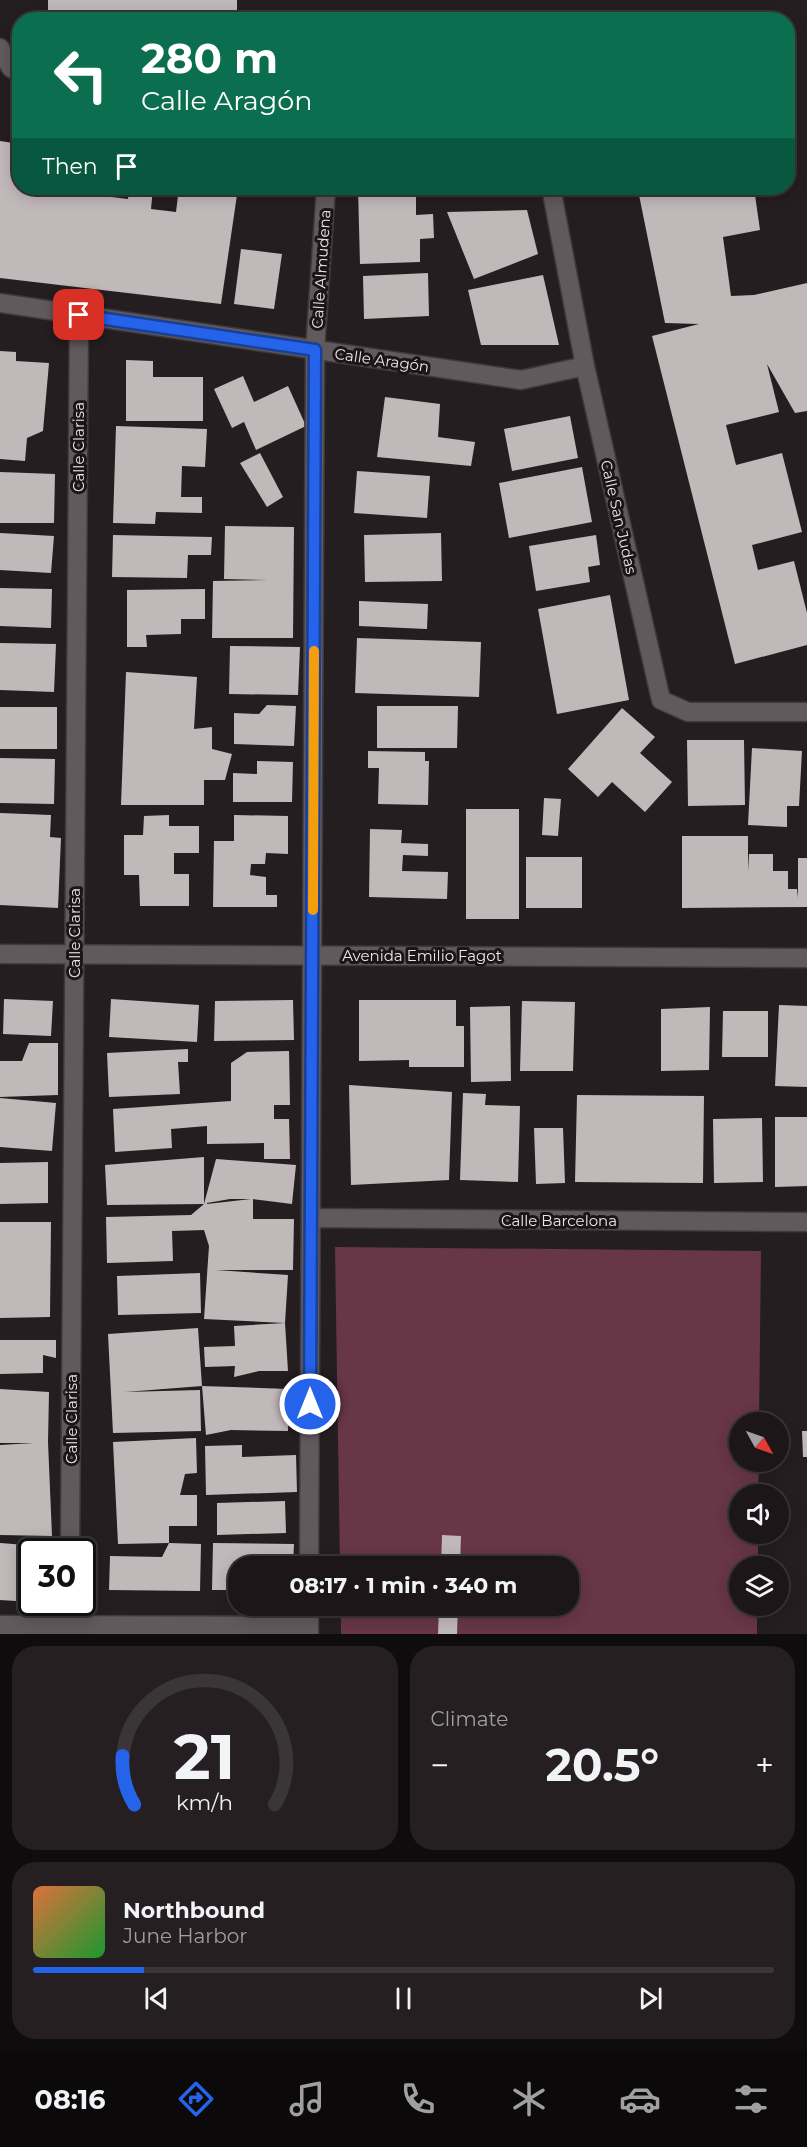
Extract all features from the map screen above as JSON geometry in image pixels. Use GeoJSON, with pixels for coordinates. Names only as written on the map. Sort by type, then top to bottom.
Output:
{"type":"FeatureCollection","features":[{"type":"Feature","properties":{"kind":"street"},"geometry":{"type":"LineString","coordinates":[[0,48],[12,69]]}},
{"type":"Feature","properties":{"kind":"street","name":"Calle Almudena"},"geometry":{"type":"LineString","coordinates":[[309,1556],[315,350],[326,195]]}},
{"type":"Feature","properties":{"kind":"street","name":"Calle San Judas"},"geometry":{"type":"LineString","coordinates":[[554,195],[585,366],[661,700],[687,712],[807,712]]}},
{"type":"Feature","properties":{"kind":"street","name":"Calle Aragón"},"geometry":{"type":"LineString","coordinates":[[0,303],[521,381],[585,366]]}},
{"type":"Feature","properties":{"kind":"street","name":"Calle Clarisa"},"geometry":{"type":"LineString","coordinates":[[70,1538],[79,315]]}},
{"type":"Feature","properties":{"kind":"street","name":"Avenida Emilio Fagot"},"geometry":{"type":"LineString","coordinates":[[0,954],[807,958]]}},
{"type":"Feature","properties":{"kind":"street","name":"Calle Barcelona"},"geometry":{"type":"LineString","coordinates":[[312,1218],[807,1221]]}},
{"type":"Feature","properties":{"kind":"street"},"geometry":{"type":"LineString","coordinates":[[0,1625],[70,1630],[309,1630]]}},
{"type":"Feature","properties":{"kind":"shaded area"},"geometry":{"type":"Polygon","coordinates":[[[335,1247],[761,1251],[759,1412],[729,1412],[729,1472],[759,1472],[758,1484],[729,1484],[729,1544],[758,1544],[758,1556],[729,1556],[729,1616],[757,1616],[757,1634],[341,1634],[341,1616],[579,1616],[579,1556],[340,1556],[335,1247]]]}},
{"type":"Feature","properties":{"kind":"building"},"geometry":{"type":"Polygon","coordinates":[[[48,0],[237,0],[237,12],[48,12],[48,0]]]}},
{"type":"Feature","properties":{"kind":"building"},"geometry":{"type":"Polygon","coordinates":[[[0,141],[12,143],[12,195],[95,195],[128,199],[128,195],[152,195],[151,209],[176,212],[178,195],[237,195],[221,304],[0,278],[0,141]]]}},
{"type":"Feature","properties":{"kind":"building"},"geometry":{"type":"Polygon","coordinates":[[[358,195],[428,195],[416,196],[416,215],[433,214],[434,238],[420,239],[420,262],[360,264],[358,195]]]}},
{"type":"Feature","properties":{"kind":"building"},"geometry":{"type":"Polygon","coordinates":[[[639,195],[755,195],[760,230],[723,237],[731,296],[754,295],[807,283],[807,411],[795,413],[767,364],[779,412],[726,425],[736,465],[782,453],[802,532],[752,545],[758,570],[794,561],[807,613],[807,645],[735,664],[652,336],[699,324],[665,323],[639,195]]]}},
{"type":"Feature","properties":{"kind":"building"},"geometry":{"type":"Polygon","coordinates":[[[527,210],[538,254],[474,279],[447,212],[527,210]]]}},
{"type":"Feature","properties":{"kind":"building"},"geometry":{"type":"Polygon","coordinates":[[[241,249],[282,254],[274,309],[234,304],[241,249]]]}},
{"type":"Feature","properties":{"kind":"building"},"geometry":{"type":"Polygon","coordinates":[[[428,273],[429,316],[364,319],[363,276],[428,273]]]}},
{"type":"Feature","properties":{"kind":"building"},"geometry":{"type":"Polygon","coordinates":[[[543,275],[559,345],[481,345],[468,290],[543,275]]]}},
{"type":"Feature","properties":{"kind":"building"},"geometry":{"type":"Polygon","coordinates":[[[0,351],[16,352],[16,361],[49,363],[43,431],[27,438],[25,461],[0,459],[0,351]]]}},
{"type":"Feature","properties":{"kind":"building"},"geometry":{"type":"Polygon","coordinates":[[[126,360],[153,361],[153,377],[203,377],[203,421],[126,421],[126,360]]]}},
{"type":"Feature","properties":{"kind":"building"},"geometry":{"type":"Polygon","coordinates":[[[243,376],[254,402],[288,386],[306,426],[256,450],[244,422],[232,428],[214,389],[243,376]]]}},
{"type":"Feature","properties":{"kind":"building"},"geometry":{"type":"Polygon","coordinates":[[[385,397],[440,404],[438,437],[475,442],[471,466],[377,457],[385,397]]]}},
{"type":"Feature","properties":{"kind":"building"},"geometry":{"type":"Polygon","coordinates":[[[570,416],[578,458],[512,471],[504,429],[570,416]]]}},
{"type":"Feature","properties":{"kind":"building"},"geometry":{"type":"Polygon","coordinates":[[[116,426],[207,429],[205,467],[182,466],[181,497],[202,497],[202,513],[156,512],[155,524],[113,523],[116,426]]]}},
{"type":"Feature","properties":{"kind":"building"},"geometry":{"type":"Polygon","coordinates":[[[260,453],[283,497],[267,507],[240,463],[260,453]]]}},
{"type":"Feature","properties":{"kind":"building"},"geometry":{"type":"Polygon","coordinates":[[[582,467],[592,522],[509,538],[499,483],[582,467]]]}},
{"type":"Feature","properties":{"kind":"building"},"geometry":{"type":"Polygon","coordinates":[[[357,471],[430,476],[427,518],[354,513],[357,471]]]}},
{"type":"Feature","properties":{"kind":"building"},"geometry":{"type":"Polygon","coordinates":[[[0,472],[55,474],[54,523],[0,523],[0,472]]]}},
{"type":"Feature","properties":{"kind":"building"},"geometry":{"type":"Polygon","coordinates":[[[225,526],[294,527],[293,638],[212,638],[213,581],[269,580],[224,579],[225,526]]]}},
{"type":"Feature","properties":{"kind":"building"},"geometry":{"type":"Polygon","coordinates":[[[0,533],[54,536],[51,573],[0,570],[0,533]]]}},
{"type":"Feature","properties":{"kind":"building"},"geometry":{"type":"Polygon","coordinates":[[[441,533],[442,581],[365,582],[364,535],[441,533]]]}},
{"type":"Feature","properties":{"kind":"building"},"geometry":{"type":"Polygon","coordinates":[[[113,535],[212,537],[211,555],[188,555],[187,578],[112,577],[113,535]]]}},
{"type":"Feature","properties":{"kind":"building"},"geometry":{"type":"Polygon","coordinates":[[[596,535],[600,565],[588,567],[590,582],[536,591],[529,546],[596,535]]]}},
{"type":"Feature","properties":{"kind":"building"},"geometry":{"type":"Polygon","coordinates":[[[0,588],[52,589],[51,628],[0,626],[0,588]]]}},
{"type":"Feature","properties":{"kind":"building"},"geometry":{"type":"Polygon","coordinates":[[[205,589],[205,619],[181,619],[181,634],[146,635],[147,647],[127,647],[127,590],[205,589]]]}},
{"type":"Feature","properties":{"kind":"building"},"geometry":{"type":"Polygon","coordinates":[[[610,595],[629,700],[557,714],[538,609],[610,595]]]}},
{"type":"Feature","properties":{"kind":"building"},"geometry":{"type":"Polygon","coordinates":[[[359,601],[428,604],[427,629],[359,626],[359,601]]]}},
{"type":"Feature","properties":{"kind":"building"},"geometry":{"type":"Polygon","coordinates":[[[357,638],[481,642],[479,697],[355,693],[357,638]]]}},
{"type":"Feature","properties":{"kind":"building"},"geometry":{"type":"Polygon","coordinates":[[[0,643],[56,644],[54,692],[0,690],[0,643]]]}},
{"type":"Feature","properties":{"kind":"building"},"geometry":{"type":"Polygon","coordinates":[[[230,646],[300,647],[298,695],[229,694],[230,646]]]}},
{"type":"Feature","properties":{"kind":"building"},"geometry":{"type":"Polygon","coordinates":[[[126,672],[197,677],[194,729],[212,727],[212,749],[232,754],[225,780],[204,780],[204,805],[121,805],[126,672]]]}},
{"type":"Feature","properties":{"kind":"building"},"geometry":{"type":"Polygon","coordinates":[[[267,705],[296,706],[294,746],[234,744],[234,713],[259,714],[267,705]]]}},
{"type":"Feature","properties":{"kind":"building"},"geometry":{"type":"Polygon","coordinates":[[[377,706],[458,706],[457,748],[377,748],[377,706]]]}},
{"type":"Feature","properties":{"kind":"building"},"geometry":{"type":"Polygon","coordinates":[[[0,707],[57,707],[57,749],[0,749],[0,707]]]}},
{"type":"Feature","properties":{"kind":"building"},"geometry":{"type":"Polygon","coordinates":[[[622,708],[655,737],[640,753],[672,782],[645,812],[612,782],[598,797],[568,769],[622,708]]]}},
{"type":"Feature","properties":{"kind":"building"},"geometry":{"type":"Polygon","coordinates":[[[687,740],[744,740],[745,805],[688,806],[687,740]]]}},
{"type":"Feature","properties":{"kind":"building"},"geometry":{"type":"Polygon","coordinates":[[[752,748],[802,751],[799,806],[787,806],[787,827],[748,825],[752,748]]]}},
{"type":"Feature","properties":{"kind":"building"},"geometry":{"type":"Polygon","coordinates":[[[368,751],[425,752],[425,761],[429,761],[428,805],[378,804],[379,768],[368,768],[368,751]]]}},
{"type":"Feature","properties":{"kind":"building"},"geometry":{"type":"Polygon","coordinates":[[[0,758],[55,759],[54,804],[0,803],[0,758]]]}},
{"type":"Feature","properties":{"kind":"building"},"geometry":{"type":"Polygon","coordinates":[[[257,761],[293,762],[292,802],[233,802],[233,773],[257,774],[257,761]]]}},
{"type":"Feature","properties":{"kind":"building"},"geometry":{"type":"Polygon","coordinates":[[[544,798],[561,799],[558,836],[542,835],[544,798]]]}},
{"type":"Feature","properties":{"kind":"building"},"geometry":{"type":"Polygon","coordinates":[[[466,809],[519,809],[519,919],[466,919],[466,809]]]}},
{"type":"Feature","properties":{"kind":"building"},"geometry":{"type":"Polygon","coordinates":[[[0,813],[51,815],[50,837],[61,838],[58,908],[0,905],[0,813]]]}},
{"type":"Feature","properties":{"kind":"building"},"geometry":{"type":"Polygon","coordinates":[[[169,815],[169,826],[199,826],[199,853],[174,853],[174,874],[189,874],[189,906],[140,906],[139,875],[124,875],[124,835],[143,835],[144,816],[169,815]]]}},
{"type":"Feature","properties":{"kind":"building"},"geometry":{"type":"Polygon","coordinates":[[[234,815],[288,816],[288,854],[266,853],[265,864],[251,864],[250,875],[266,877],[266,895],[277,895],[277,907],[213,907],[214,841],[234,841],[234,815]]]}},
{"type":"Feature","properties":{"kind":"building"},"geometry":{"type":"Polygon","coordinates":[[[370,829],[402,830],[401,843],[428,844],[428,856],[403,855],[402,871],[448,872],[447,899],[369,897],[370,829]]]}},
{"type":"Feature","properties":{"kind":"building"},"geometry":{"type":"Polygon","coordinates":[[[682,836],[748,836],[748,871],[749,854],[773,854],[773,871],[788,871],[788,889],[797,889],[798,898],[798,858],[807,858],[807,907],[682,908],[682,836]]]}},
{"type":"Feature","properties":{"kind":"building"},"geometry":{"type":"Polygon","coordinates":[[[526,857],[582,857],[582,908],[526,908],[526,857]]]}},
{"type":"Feature","properties":{"kind":"building"},"geometry":{"type":"Polygon","coordinates":[[[4,999],[53,1001],[51,1036],[3,1034],[4,999]]]}},
{"type":"Feature","properties":{"kind":"building"},"geometry":{"type":"Polygon","coordinates":[[[111,999],[199,1005],[197,1042],[109,1037],[111,999]]]}},
{"type":"Feature","properties":{"kind":"building"},"geometry":{"type":"Polygon","coordinates":[[[293,1000],[294,1040],[214,1041],[215,1001],[293,1000]]]}},
{"type":"Feature","properties":{"kind":"building"},"geometry":{"type":"Polygon","coordinates":[[[359,1000],[456,1000],[456,1026],[464,1026],[464,1067],[409,1067],[409,1060],[359,1061],[359,1000]]]}},
{"type":"Feature","properties":{"kind":"building"},"geometry":{"type":"Polygon","coordinates":[[[522,1001],[575,1002],[573,1071],[520,1071],[522,1001]]]}},
{"type":"Feature","properties":{"kind":"building"},"geometry":{"type":"Polygon","coordinates":[[[779,1005],[807,1006],[807,1087],[775,1086],[779,1005]]]}},
{"type":"Feature","properties":{"kind":"building"},"geometry":{"type":"Polygon","coordinates":[[[510,1006],[511,1081],[471,1082],[470,1007],[510,1006]]]}},
{"type":"Feature","properties":{"kind":"building"},"geometry":{"type":"Polygon","coordinates":[[[710,1007],[709,1070],[661,1071],[661,1009],[710,1007]]]}},
{"type":"Feature","properties":{"kind":"building"},"geometry":{"type":"Polygon","coordinates":[[[723,1011],[768,1011],[768,1057],[722,1057],[723,1011]]]}},
{"type":"Feature","properties":{"kind":"building"},"geometry":{"type":"Polygon","coordinates":[[[29,1043],[58,1043],[58,1095],[0,1097],[0,1061],[22,1061],[29,1043]]]}},
{"type":"Feature","properties":{"kind":"building"},"geometry":{"type":"Polygon","coordinates":[[[188,1049],[188,1062],[178,1062],[180,1094],[109,1097],[107,1053],[188,1049]]]}},
{"type":"Feature","properties":{"kind":"building"},"geometry":{"type":"Polygon","coordinates":[[[289,1051],[290,1105],[274,1105],[274,1119],[289,1119],[290,1159],[264,1159],[264,1143],[207,1144],[207,1126],[171,1129],[172,1148],[115,1152],[113,1109],[231,1101],[231,1063],[247,1052],[289,1051]]]}},
{"type":"Feature","properties":{"kind":"building"},"geometry":{"type":"Polygon","coordinates":[[[349,1085],[452,1092],[449,1180],[351,1185],[349,1085]]]}},
{"type":"Feature","properties":{"kind":"building"},"geometry":{"type":"Polygon","coordinates":[[[463,1093],[486,1094],[485,1105],[520,1106],[518,1182],[460,1180],[463,1093]]]}},
{"type":"Feature","properties":{"kind":"building"},"geometry":{"type":"Polygon","coordinates":[[[577,1095],[704,1096],[703,1183],[575,1182],[577,1095]]]}},
{"type":"Feature","properties":{"kind":"building"},"geometry":{"type":"Polygon","coordinates":[[[0,1098],[56,1103],[52,1151],[0,1147],[0,1098]]]}},
{"type":"Feature","properties":{"kind":"building"},"geometry":{"type":"Polygon","coordinates":[[[775,1117],[807,1117],[807,1186],[775,1187],[775,1117]]]}},
{"type":"Feature","properties":{"kind":"building"},"geometry":{"type":"Polygon","coordinates":[[[762,1118],[763,1182],[714,1183],[713,1119],[762,1118]]]}},
{"type":"Feature","properties":{"kind":"building"},"geometry":{"type":"Polygon","coordinates":[[[534,1128],[563,1128],[565,1183],[536,1184],[534,1128]]]}},
{"type":"Feature","properties":{"kind":"building"},"geometry":{"type":"Polygon","coordinates":[[[204,1157],[204,1204],[107,1205],[105,1165],[204,1157]]]}},
{"type":"Feature","properties":{"kind":"building"},"geometry":{"type":"Polygon","coordinates":[[[216,1159],[296,1165],[292,1204],[253,1199],[253,1219],[294,1219],[293,1270],[216,1270],[288,1275],[285,1323],[204,1319],[209,1246],[204,1230],[172,1231],[173,1261],[107,1263],[106,1217],[191,1215],[204,1204],[216,1159]],[[230,1199],[207,1204],[251,1199],[230,1199]]]}},
{"type":"Feature","properties":{"kind":"building"},"geometry":{"type":"Polygon","coordinates":[[[48,1162],[48,1203],[0,1204],[0,1163],[48,1162]]]}},
{"type":"Feature","properties":{"kind":"building"},"geometry":{"type":"Polygon","coordinates":[[[0,1222],[51,1222],[50,1317],[0,1318],[0,1222]]]}},
{"type":"Feature","properties":{"kind":"building"},"geometry":{"type":"Polygon","coordinates":[[[200,1273],[201,1313],[118,1315],[117,1276],[200,1273]]]}},
{"type":"Feature","properties":{"kind":"building"},"geometry":{"type":"Polygon","coordinates":[[[285,1323],[288,1371],[259,1371],[234,1377],[235,1366],[205,1367],[204,1347],[235,1346],[234,1326],[285,1323]]]}},
{"type":"Feature","properties":{"kind":"building"},"geometry":{"type":"Polygon","coordinates":[[[198,1328],[202,1386],[125,1392],[200,1390],[201,1431],[113,1433],[108,1334],[198,1328]]]}},
{"type":"Feature","properties":{"kind":"building"},"geometry":{"type":"Polygon","coordinates":[[[0,1340],[56,1340],[56,1358],[43,1355],[43,1373],[0,1374],[0,1340]]]}},
{"type":"Feature","properties":{"kind":"building"},"geometry":{"type":"Polygon","coordinates":[[[202,1386],[289,1389],[288,1431],[231,1430],[206,1435],[202,1386]]]}},
{"type":"Feature","properties":{"kind":"building"},"geometry":{"type":"Polygon","coordinates":[[[0,1389],[49,1392],[48,1442],[52,1536],[0,1535],[0,1445],[34,1443],[0,1443],[0,1389]]]}},
{"type":"Feature","properties":{"kind":"building"},"geometry":{"type":"Polygon","coordinates":[[[802,1431],[807,1431],[807,1457],[803,1457],[802,1431]]]}},
{"type":"Feature","properties":{"kind":"building"},"geometry":{"type":"Polygon","coordinates":[[[196,1438],[197,1473],[185,1474],[180,1495],[197,1495],[197,1526],[169,1526],[169,1543],[118,1544],[113,1442],[196,1438]]]}},
{"type":"Feature","properties":{"kind":"building"},"geometry":{"type":"Polygon","coordinates":[[[242,1445],[242,1457],[296,1455],[297,1492],[206,1495],[205,1446],[242,1445]]]}},
{"type":"Feature","properties":{"kind":"building"},"geometry":{"type":"Polygon","coordinates":[[[285,1501],[286,1533],[217,1535],[217,1503],[285,1501]]]}},
{"type":"Feature","properties":{"kind":"building"},"geometry":{"type":"Polygon","coordinates":[[[442,1535],[461,1536],[460,1556],[441,1556],[442,1535]]]}},
{"type":"Feature","properties":{"kind":"building"},"geometry":{"type":"Polygon","coordinates":[[[0,1543],[18,1544],[18,1601],[0,1600],[0,1543]]]}},
{"type":"Feature","properties":{"kind":"building"},"geometry":{"type":"Polygon","coordinates":[[[169,1543],[201,1544],[200,1591],[109,1590],[110,1556],[162,1557],[169,1543]]]}},
{"type":"Feature","properties":{"kind":"building"},"geometry":{"type":"Polygon","coordinates":[[[213,1543],[294,1544],[293,1556],[228,1556],[228,1590],[212,1590],[213,1543]]]}},
{"type":"Feature","properties":{"kind":"building"},"geometry":{"type":"Polygon","coordinates":[[[439,1616],[458,1616],[457,1634],[438,1634],[439,1616]]]}},
{"type":"Feature","properties":{"kind":"slow traffic"},"geometry":{"type":"LineString","coordinates":[[313,910],[314,651]]}},
{"type":"Feature","properties":{"kind":"route"},"geometry":{"type":"LineString","coordinates":[[79,315],[315,350],[310,1404]]}}]}
